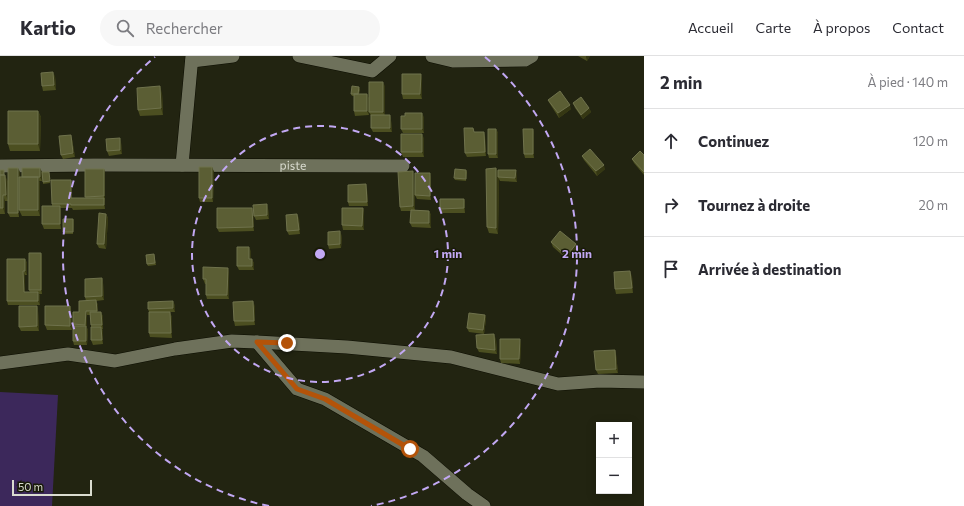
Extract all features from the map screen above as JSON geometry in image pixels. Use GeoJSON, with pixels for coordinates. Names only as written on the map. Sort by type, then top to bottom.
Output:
{"type":"FeatureCollection","features":[{"type":"Feature","properties":{"kind":"street"},"geometry":{"type":"LineString","coordinates":[[182,165],[192,58],[234,56]]}},
{"type":"Feature","properties":{"kind":"street"},"geometry":{"type":"LineString","coordinates":[[299,56],[372,71],[390,56]]}},
{"type":"Feature","properties":{"kind":"street"},"geometry":{"type":"LineString","coordinates":[[432,56],[453,61],[525,60],[532,56]]}},
{"type":"Feature","properties":{"kind":"street","name":"piste"},"geometry":{"type":"LineString","coordinates":[[0,166],[403,166]]}},
{"type":"Feature","properties":{"kind":"street"},"geometry":{"type":"LineString","coordinates":[[0,363],[68,354],[115,361],[175,349],[232,341],[347,347],[451,357],[558,384],[600,381],[644,382]]}},
{"type":"Feature","properties":{"kind":"street"},"geometry":{"type":"LineString","coordinates":[[257,342],[297,389],[325,399],[423,456],[467,494],[484,506]]}},
{"type":"Feature","properties":{"kind":"shaded area"},"geometry":{"type":"Polygon","coordinates":[[[0,392],[58,395],[52,506],[0,506],[0,392]]]}},
{"type":"Feature","properties":{"kind":"building"},"geometry":{"type":"Polygon","coordinates":[[[53,72],[54,85],[42,86],[41,73],[53,72]]]}},
{"type":"Feature","properties":{"kind":"building"},"geometry":{"type":"Polygon","coordinates":[[[402,74],[421,74],[420,94],[402,94],[402,74]]]}},
{"type":"Feature","properties":{"kind":"building"},"geometry":{"type":"Polygon","coordinates":[[[369,82],[383,82],[383,112],[369,112],[369,82]]]}},
{"type":"Feature","properties":{"kind":"building"},"geometry":{"type":"Polygon","coordinates":[[[160,86],[161,108],[138,110],[137,88],[160,86]]]}},
{"type":"Feature","properties":{"kind":"building"},"geometry":{"type":"Polygon","coordinates":[[[352,86],[359,87],[358,94],[351,94],[352,86]]]}},
{"type":"Feature","properties":{"kind":"building"},"geometry":{"type":"Polygon","coordinates":[[[560,91],[570,105],[558,113],[548,100],[560,91]]]}},
{"type":"Feature","properties":{"kind":"building"},"geometry":{"type":"Polygon","coordinates":[[[354,94],[367,94],[367,111],[354,111],[354,94]]]}},
{"type":"Feature","properties":{"kind":"building"},"geometry":{"type":"Polygon","coordinates":[[[581,97],[589,108],[581,115],[573,103],[581,97]]]}},
{"type":"Feature","properties":{"kind":"building"},"geometry":{"type":"Polygon","coordinates":[[[8,111],[38,111],[38,144],[8,144],[8,111]]]}},
{"type":"Feature","properties":{"kind":"building"},"geometry":{"type":"Polygon","coordinates":[[[405,113],[422,113],[422,129],[401,129],[401,116],[405,116],[405,113]]]}},
{"type":"Feature","properties":{"kind":"building"},"geometry":{"type":"Polygon","coordinates":[[[371,115],[390,115],[390,128],[371,128],[371,115]]]}},
{"type":"Feature","properties":{"kind":"building"},"geometry":{"type":"Polygon","coordinates":[[[464,128],[473,128],[474,132],[484,132],[485,152],[465,153],[464,128]]]}},
{"type":"Feature","properties":{"kind":"building"},"geometry":{"type":"Polygon","coordinates":[[[488,129],[496,129],[496,154],[488,154],[488,129]]]}},
{"type":"Feature","properties":{"kind":"building"},"geometry":{"type":"Polygon","coordinates":[[[523,129],[533,129],[533,154],[524,154],[523,129]]]}},
{"type":"Feature","properties":{"kind":"building"},"geometry":{"type":"Polygon","coordinates":[[[401,134],[422,134],[422,152],[401,152],[401,134]]]}},
{"type":"Feature","properties":{"kind":"building"},"geometry":{"type":"Polygon","coordinates":[[[71,135],[73,153],[61,155],[59,136],[71,135]]]}},
{"type":"Feature","properties":{"kind":"building"},"geometry":{"type":"Polygon","coordinates":[[[120,138],[120,150],[107,151],[106,139],[120,138]]]}},
{"type":"Feature","properties":{"kind":"building"},"geometry":{"type":"Polygon","coordinates":[[[590,149],[604,165],[596,171],[582,156],[590,149]]]}},
{"type":"Feature","properties":{"kind":"building"},"geometry":{"type":"Polygon","coordinates":[[[640,151],[644,155],[644,172],[632,159],[640,151]]]}},
{"type":"Feature","properties":{"kind":"building"},"geometry":{"type":"Polygon","coordinates":[[[199,167],[212,167],[212,198],[199,198],[199,167]]]}},
{"type":"Feature","properties":{"kind":"building"},"geometry":{"type":"Polygon","coordinates":[[[8,168],[18,168],[18,213],[8,213],[8,168]]]}},
{"type":"Feature","properties":{"kind":"building"},"geometry":{"type":"Polygon","coordinates":[[[22,168],[40,168],[40,177],[22,177],[22,168]]]}},
{"type":"Feature","properties":{"kind":"building"},"geometry":{"type":"Polygon","coordinates":[[[496,168],[496,228],[487,227],[486,169],[496,168]]]}},
{"type":"Feature","properties":{"kind":"building"},"geometry":{"type":"Polygon","coordinates":[[[85,169],[104,169],[104,196],[85,197],[85,169]]]}},
{"type":"Feature","properties":{"kind":"building"},"geometry":{"type":"Polygon","coordinates":[[[455,169],[466,170],[466,179],[454,178],[455,169]]]}},
{"type":"Feature","properties":{"kind":"building"},"geometry":{"type":"Polygon","coordinates":[[[0,170],[4,170],[4,175],[0,175],[0,170]]]}},
{"type":"Feature","properties":{"kind":"building"},"geometry":{"type":"Polygon","coordinates":[[[498,170],[516,170],[515,178],[498,177],[498,170]]]}},
{"type":"Feature","properties":{"kind":"building"},"geometry":{"type":"Polygon","coordinates":[[[413,171],[413,206],[400,207],[398,172],[413,171]]]}},
{"type":"Feature","properties":{"kind":"building"},"geometry":{"type":"Polygon","coordinates":[[[42,172],[49,172],[50,181],[43,182],[42,172]]]}},
{"type":"Feature","properties":{"kind":"building"},"geometry":{"type":"Polygon","coordinates":[[[415,173],[430,173],[430,196],[415,195],[415,173]]]}},
{"type":"Feature","properties":{"kind":"building"},"geometry":{"type":"Polygon","coordinates":[[[0,175],[5,175],[6,195],[3,195],[3,208],[0,208],[0,175]]]}},
{"type":"Feature","properties":{"kind":"building"},"geometry":{"type":"Polygon","coordinates":[[[19,177],[38,177],[38,210],[19,210],[19,177]]]}},
{"type":"Feature","properties":{"kind":"building"},"geometry":{"type":"Polygon","coordinates":[[[51,180],[71,180],[71,198],[104,198],[104,205],[52,204],[51,180]]]}},
{"type":"Feature","properties":{"kind":"building"},"geometry":{"type":"Polygon","coordinates":[[[366,184],[367,202],[348,202],[348,185],[366,184]]]}},
{"type":"Feature","properties":{"kind":"building"},"geometry":{"type":"Polygon","coordinates":[[[440,199],[464,199],[464,208],[440,209],[440,199]]]}},
{"type":"Feature","properties":{"kind":"building"},"geometry":{"type":"Polygon","coordinates":[[[267,204],[267,215],[254,216],[253,205],[267,204]]]}},
{"type":"Feature","properties":{"kind":"building"},"geometry":{"type":"Polygon","coordinates":[[[42,206],[60,206],[60,224],[42,224],[42,206]]]}},
{"type":"Feature","properties":{"kind":"building"},"geometry":{"type":"Polygon","coordinates":[[[217,208],[252,208],[253,227],[217,228],[217,208]]]}},
{"type":"Feature","properties":{"kind":"building"},"geometry":{"type":"Polygon","coordinates":[[[342,208],[363,208],[362,226],[342,225],[342,208]]]}},
{"type":"Feature","properties":{"kind":"building"},"geometry":{"type":"Polygon","coordinates":[[[411,210],[429,211],[429,223],[410,223],[411,210]]]}},
{"type":"Feature","properties":{"kind":"building"},"geometry":{"type":"Polygon","coordinates":[[[99,213],[106,214],[104,244],[97,244],[99,213]]]}},
{"type":"Feature","properties":{"kind":"building"},"geometry":{"type":"Polygon","coordinates":[[[297,214],[299,230],[287,231],[286,215],[297,214]]]}},
{"type":"Feature","properties":{"kind":"building"},"geometry":{"type":"Polygon","coordinates":[[[63,219],[73,219],[73,232],[63,232],[63,219]]]}},
{"type":"Feature","properties":{"kind":"building"},"geometry":{"type":"Polygon","coordinates":[[[340,231],[340,244],[328,245],[328,232],[340,231]]]}},
{"type":"Feature","properties":{"kind":"building"},"geometry":{"type":"Polygon","coordinates":[[[560,231],[576,244],[567,256],[551,242],[560,231]]]}},
{"type":"Feature","properties":{"kind":"building"},"geometry":{"type":"Polygon","coordinates":[[[237,247],[249,247],[249,259],[252,259],[252,266],[237,266],[237,247]]]}},
{"type":"Feature","properties":{"kind":"building"},"geometry":{"type":"Polygon","coordinates":[[[29,253],[41,253],[41,290],[29,290],[29,253]]]}},
{"type":"Feature","properties":{"kind":"building"},"geometry":{"type":"Polygon","coordinates":[[[154,254],[155,263],[147,264],[146,255],[154,254]]]}},
{"type":"Feature","properties":{"kind":"building"},"geometry":{"type":"Polygon","coordinates":[[[7,259],[25,259],[25,271],[23,271],[24,292],[38,292],[38,301],[7,301],[7,259]]]}},
{"type":"Feature","properties":{"kind":"building"},"geometry":{"type":"Polygon","coordinates":[[[203,267],[228,268],[227,295],[206,295],[206,279],[203,279],[203,267]]]}},
{"type":"Feature","properties":{"kind":"building"},"geometry":{"type":"Polygon","coordinates":[[[630,271],[632,288],[615,289],[614,272],[630,271]]]}},
{"type":"Feature","properties":{"kind":"building"},"geometry":{"type":"Polygon","coordinates":[[[102,278],[102,296],[85,297],[85,279],[102,278]]]}},
{"type":"Feature","properties":{"kind":"building"},"geometry":{"type":"Polygon","coordinates":[[[96,300],[97,311],[86,311],[85,325],[73,324],[73,312],[79,312],[79,301],[96,300]]]}},
{"type":"Feature","properties":{"kind":"building"},"geometry":{"type":"Polygon","coordinates":[[[173,301],[173,308],[148,309],[148,302],[173,301]]]}},
{"type":"Feature","properties":{"kind":"building"},"geometry":{"type":"Polygon","coordinates":[[[253,301],[254,321],[234,321],[233,302],[253,301]]]}},
{"type":"Feature","properties":{"kind":"building"},"geometry":{"type":"Polygon","coordinates":[[[19,306],[37,306],[37,326],[19,327],[19,306]]]}},
{"type":"Feature","properties":{"kind":"building"},"geometry":{"type":"Polygon","coordinates":[[[45,306],[70,306],[70,326],[45,325],[45,306]]]}},
{"type":"Feature","properties":{"kind":"building"},"geometry":{"type":"Polygon","coordinates":[[[90,312],[101,312],[102,325],[91,325],[90,312]]]}},
{"type":"Feature","properties":{"kind":"building"},"geometry":{"type":"Polygon","coordinates":[[[149,312],[170,312],[171,333],[149,333],[149,312]]]}},
{"type":"Feature","properties":{"kind":"building"},"geometry":{"type":"Polygon","coordinates":[[[469,313],[485,315],[483,330],[467,328],[469,313]]]}},
{"type":"Feature","properties":{"kind":"building"},"geometry":{"type":"Polygon","coordinates":[[[73,326],[86,326],[86,341],[73,341],[73,326]]]}},
{"type":"Feature","properties":{"kind":"building"},"geometry":{"type":"Polygon","coordinates":[[[91,327],[101,327],[102,340],[91,340],[91,327]]]}},
{"type":"Feature","properties":{"kind":"building"},"geometry":{"type":"Polygon","coordinates":[[[494,334],[495,350],[477,348],[476,335],[494,334]]]}},
{"type":"Feature","properties":{"kind":"building"},"geometry":{"type":"Polygon","coordinates":[[[500,339],[520,339],[519,359],[500,359],[500,339]]]}},
{"type":"Feature","properties":{"kind":"building"},"geometry":{"type":"Polygon","coordinates":[[[615,350],[616,369],[596,370],[594,351],[615,350]]]}},
{"type":"Feature","properties":{"kind":"route"},"geometry":{"type":"LineString","coordinates":[[287,343],[257,342],[297,389],[325,399],[410,449]]}}]}
